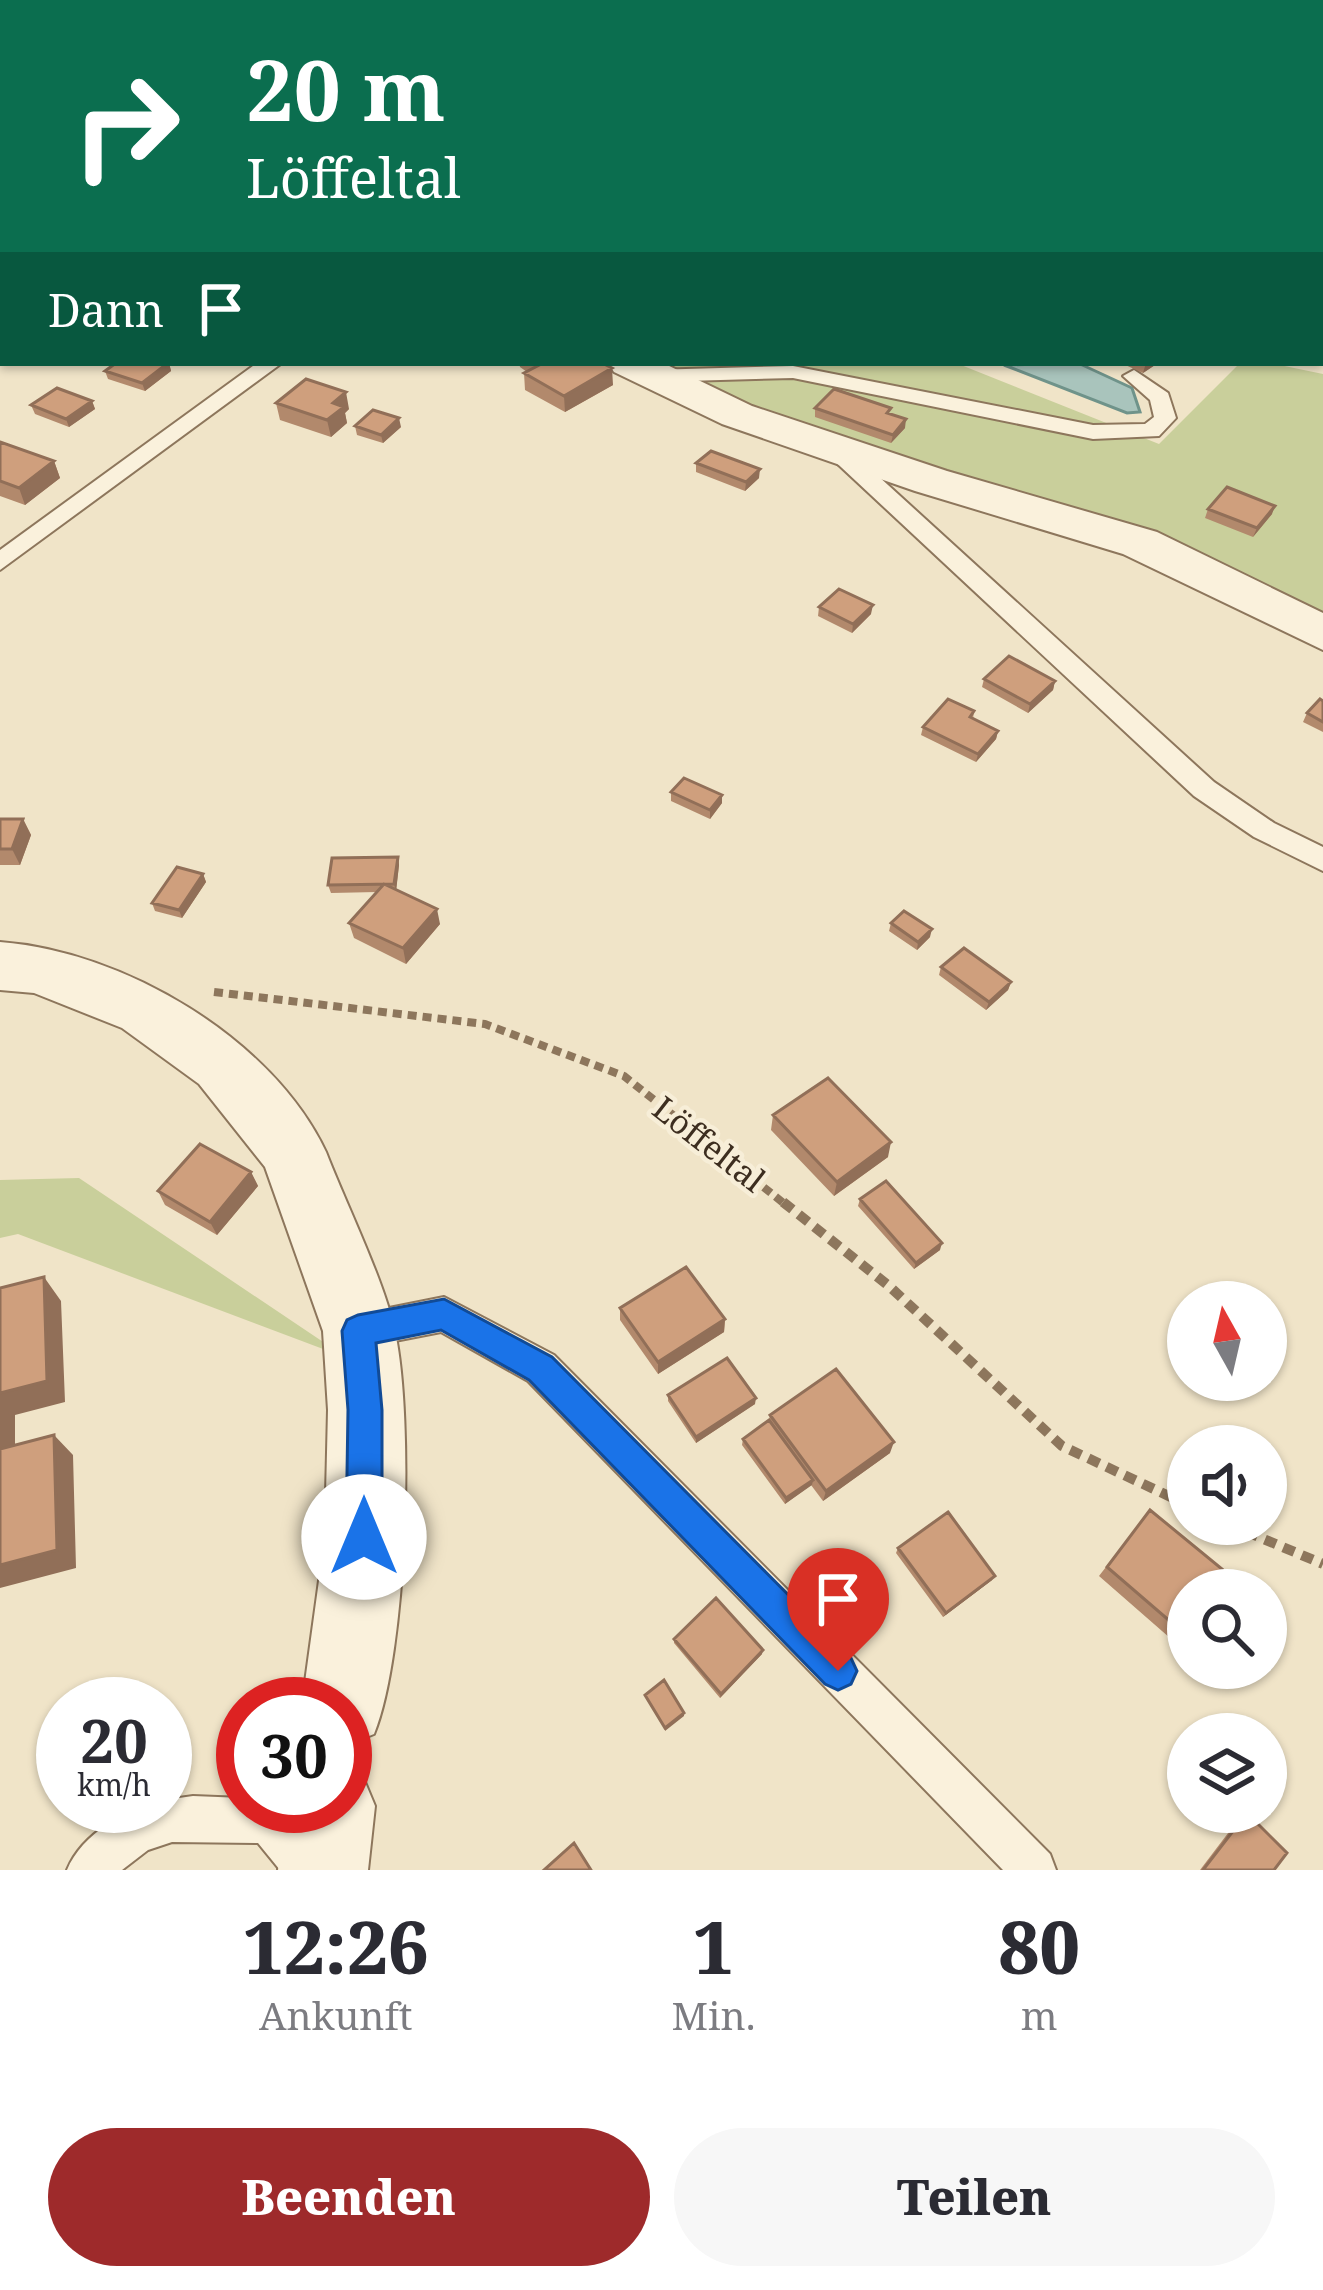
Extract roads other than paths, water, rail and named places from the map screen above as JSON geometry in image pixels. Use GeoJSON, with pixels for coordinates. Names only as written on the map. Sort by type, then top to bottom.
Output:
{"type":"FeatureCollection","features":[{"type":"Feature","properties":{"kind":"street"},"geometry":{"type":"LineString","coordinates":[[640,370],[737,416],[1140,543],[1323,633]]}},
{"type":"Feature","properties":{"kind":"street"},"geometry":{"type":"LineString","coordinates":[[0,966],[39,969],[144,1010],[222,1065],[293,1152],[358,1331],[365,1410],[364,1537],[347,1677]]}},
{"type":"Feature","properties":{"kind":"street"},"geometry":{"type":"LineString","coordinates":[[323,1870],[328,1833]]}},
{"type":"Feature","properties":{"kind":"lane"},"geometry":{"type":"LineString","coordinates":[[0,562],[267,366]]}},
{"type":"Feature","properties":{"kind":"lane"},"geometry":{"type":"LineString","coordinates":[[640,370],[793,372],[1093,433],[1151,431],[1165,418],[1160,398],[1134,376]]}},
{"type":"Feature","properties":{"kind":"lane"},"geometry":{"type":"LineString","coordinates":[[835,449],[1204,789],[1264,830],[1323,860]]}},
{"type":"Feature","properties":{"kind":"lane"},"geometry":{"type":"LineString","coordinates":[[358,1331],[444,1314],[541,1368],[1034,1870]]}},
{"type":"Feature","properties":{"kind":"lane"},"geometry":{"type":"LineString","coordinates":[[89,1870],[113,1846],[175,1815],[269,1822],[309,1870]]}},
{"type":"Feature","properties":{"kind":"water"},"geometry":{"type":"Polygon","coordinates":[[[1007,366],[1084,366],[1132,388],[1140,412],[1127,413],[1007,366]]]}}]}
